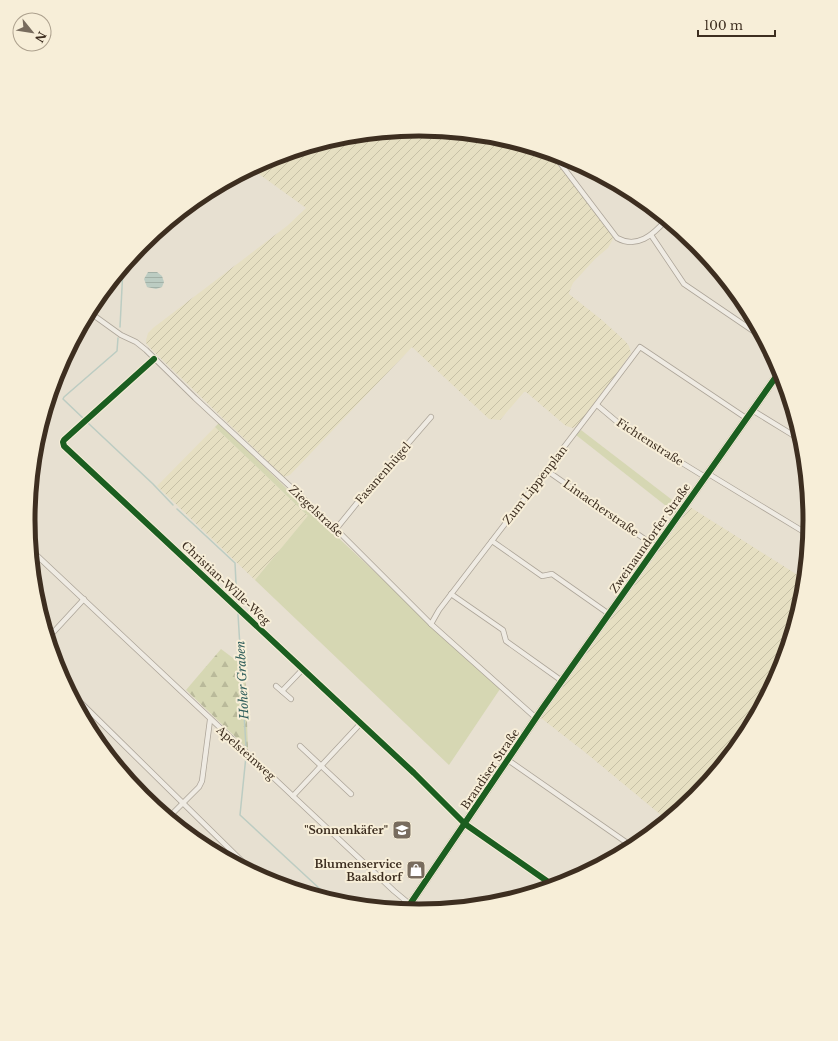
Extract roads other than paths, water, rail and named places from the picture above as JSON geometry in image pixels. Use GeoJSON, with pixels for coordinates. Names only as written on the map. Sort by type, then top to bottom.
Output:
{"type":"FeatureCollection","features":[{"type":"Feature","properties":{"kind":"street"},"geometry":{"type":"LineString","coordinates":[[561,164],[617,238],[633,243],[643,240],[662,224]]}},
{"type":"Feature","properties":{"kind":"street"},"geometry":{"type":"LineString","coordinates":[[650,235],[684,284],[754,331]]}},
{"type":"Feature","properties":{"kind":"street","name":"Ziegelstraße"},"geometry":{"type":"LineString","coordinates":[[94,316],[121,335],[136,342],[154,358],[336,529],[431,624],[536,718]]}},
{"type":"Feature","properties":{"kind":"street","name":"Zum Lippenplan"},"geometry":{"type":"LineString","coordinates":[[431,624],[451,594],[598,405],[640,347],[746,418]]}},
{"type":"Feature","properties":{"kind":"street","name":"Christian-Wille-Weg"},"geometry":{"type":"LineString","coordinates":[[154,358],[64,440],[64,446],[361,723],[465,824],[548,882]]}},
{"type":"Feature","properties":{"kind":"street","name":"Zweinaundorfer Straße"},"geometry":{"type":"LineString","coordinates":[[536,718],[775,377]]}},
{"type":"Feature","properties":{"kind":"street","name":"Fichtenstraße"},"geometry":{"type":"LineString","coordinates":[[598,405],[622,426],[803,531]]}},
{"type":"Feature","properties":{"kind":"street"},"geometry":{"type":"LineString","coordinates":[[752,410],[793,435]]}},
{"type":"Feature","properties":{"kind":"street","name":"Fasanenhügel"},"geometry":{"type":"LineString","coordinates":[[336,529],[431,417]]}},
{"type":"Feature","properties":{"kind":"street","name":"Lintacherstraße"},"geometry":{"type":"LineString","coordinates":[[546,470],[656,547]]}},
{"type":"Feature","properties":{"kind":"street"},"geometry":{"type":"LineString","coordinates":[[492,541],[542,576],[552,574],[609,614]]}},
{"type":"Feature","properties":{"kind":"street","name":"Apelsteinweg"},"geometry":{"type":"LineString","coordinates":[[37,555],[210,720],[266,770],[404,904]]}},
{"type":"Feature","properties":{"kind":"street"},"geometry":{"type":"LineString","coordinates":[[451,594],[503,630],[506,641],[562,681]]}},
{"type":"Feature","properties":{"kind":"street"},"geometry":{"type":"LineString","coordinates":[[52,634],[84,599]]}},
{"type":"Feature","properties":{"kind":"street"},"geometry":{"type":"LineString","coordinates":[[282,691],[302,669]]}},
{"type":"Feature","properties":{"kind":"street"},"geometry":{"type":"LineString","coordinates":[[276,686],[291,699]]}},
{"type":"Feature","properties":{"kind":"street"},"geometry":{"type":"LineString","coordinates":[[82,704],[242,861]]}},
{"type":"Feature","properties":{"kind":"street","name":"Brandiser Straße"},"geometry":{"type":"LineString","coordinates":[[411,904],[536,718]]}},
{"type":"Feature","properties":{"kind":"street"},"geometry":{"type":"LineString","coordinates":[[172,814],[199,787],[202,781],[210,720]]}},
{"type":"Feature","properties":{"kind":"street"},"geometry":{"type":"LineString","coordinates":[[293,796],[361,723]]}},
{"type":"Feature","properties":{"kind":"street"},"geometry":{"type":"LineString","coordinates":[[300,746],[322,765],[351,794]]}},
{"type":"Feature","properties":{"kind":"street"},"geometry":{"type":"LineString","coordinates":[[508,760],[627,843]]}},
{"type":"Feature","properties":{"kind":"waterway","name":"Hoher Graben"},"geometry":{"type":"LineString","coordinates":[[120,327],[123,276]]}},
{"type":"Feature","properties":{"kind":"waterway","name":"Hoher Graben"},"geometry":{"type":"LineString","coordinates":[[84,419],[63,399],[117,351],[118,338]]}},
{"type":"Feature","properties":{"kind":"waterway","name":"Hoher Graben"},"geometry":{"type":"LineString","coordinates":[[88,423],[153,484],[173,505]]}},
{"type":"Feature","properties":{"kind":"waterway","name":"Hoher Graben"},"geometry":{"type":"LineString","coordinates":[[177,509],[235,563],[237,604]]}},
{"type":"Feature","properties":{"kind":"waterway","name":"Hoher Graben"},"geometry":{"type":"LineString","coordinates":[[238,614],[246,747]]}},
{"type":"Feature","properties":{"kind":"waterway","name":"Hoher Graben"},"geometry":{"type":"LineString","coordinates":[[246,756],[240,815],[323,892]]}},
{"type":"Feature","properties":{"kind":"place","name":"\"Sonnenkäfer\""},"geometry":{"type":"Point","coordinates":[402,830]}},
{"type":"Feature","properties":{"kind":"place","name":"Blumenservice Baalsdorf"},"geometry":{"type":"Point","coordinates":[416,870]}}]}
